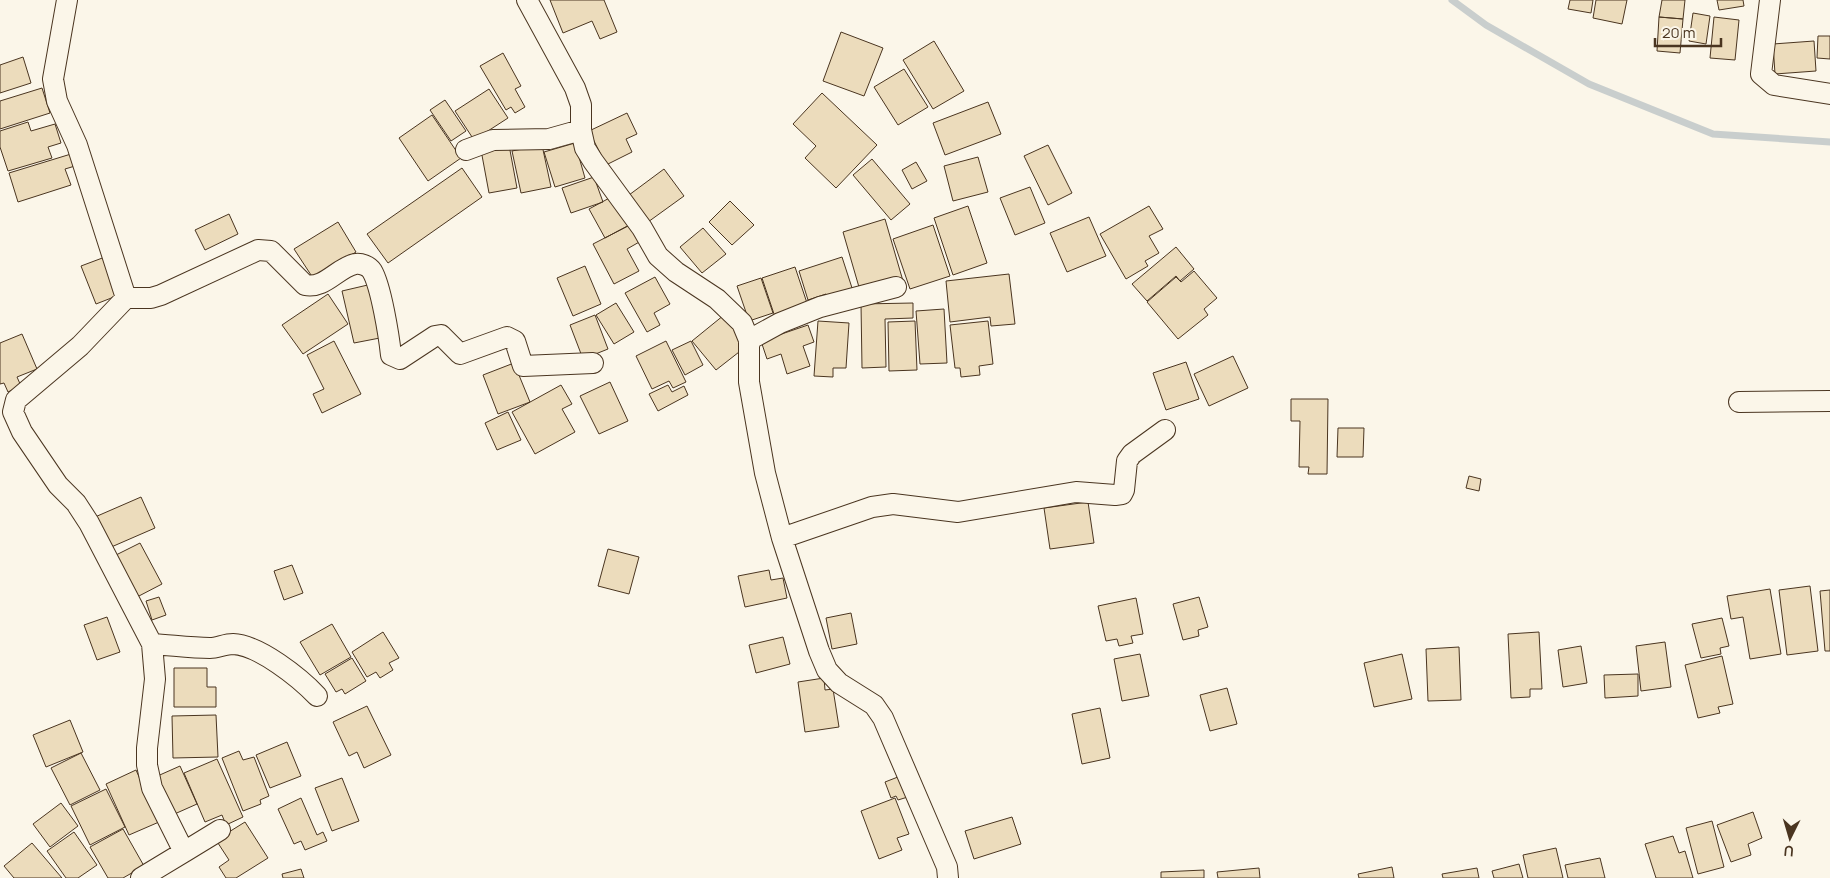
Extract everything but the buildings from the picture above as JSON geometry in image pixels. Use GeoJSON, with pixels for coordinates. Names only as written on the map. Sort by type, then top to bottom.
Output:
{"type":"FeatureCollection","features":[{"type":"Feature","properties":{"kind":"street"},"geometry":{"type":"LineString","coordinates":[[67,0],[53,79],[56,94],[77,145],[126,298]]}},
{"type":"Feature","properties":{"kind":"street"},"geometry":{"type":"LineString","coordinates":[[527,0],[575,88],[581,105],[581,130],[585,148],[593,161],[627,207],[658,256],[676,272],[731,311],[742,323],[749,340],[749,382],[765,473],[782,538],[827,670],[839,683],[874,706],[883,718],[947,867],[948,878]]}},
{"type":"Feature","properties":{"kind":"street"},"geometry":{"type":"LineString","coordinates":[[1770,0],[1761,74],[1774,85],[1830,94]]}},
{"type":"Feature","properties":{"kind":"street"},"geometry":{"type":"LineString","coordinates":[[466,150],[493,140],[548,139],[581,130]]}},
{"type":"Feature","properties":{"kind":"street"},"geometry":{"type":"LineString","coordinates":[[184,852],[152,788],[147,765],[147,748],[155,679],[152,644],[89,523],[76,503],[58,485],[17,424],[8,399],[80,346],[126,298],[151,298],[161,295],[258,250],[271,252],[305,285],[320,284],[354,264],[365,265],[372,270],[377,284],[391,355],[395,358],[400,359],[435,336],[440,335],[460,354],[507,337],[515,341],[524,366],[593,363]]}},
{"type":"Feature","properties":{"kind":"street"},"geometry":{"type":"LineString","coordinates":[[749,340],[780,323],[820,307],[896,287]]}},
{"type":"Feature","properties":{"kind":"street"},"geometry":{"type":"LineString","coordinates":[[1739,402],[1830,401]]}},
{"type":"Feature","properties":{"kind":"street"},"geometry":{"type":"LineString","coordinates":[[782,538],[872,507],[893,504],[958,512],[1076,492],[1116,496],[1122,494],[1124,490],[1127,461],[1165,430]]}},
{"type":"Feature","properties":{"kind":"street"},"geometry":{"type":"LineString","coordinates":[[152,644],[212,648],[232,644],[247,648],[276,664],[305,684],[317,696]]}},
{"type":"Feature","properties":{"kind":"street"},"geometry":{"type":"LineString","coordinates":[[141,878],[220,830]]}},
{"type":"Feature","properties":{"kind":"waterway"},"geometry":{"type":"LineString","coordinates":[[1452,0],[1486,25],[1589,84],[1713,134],[1830,142]]}}]}
